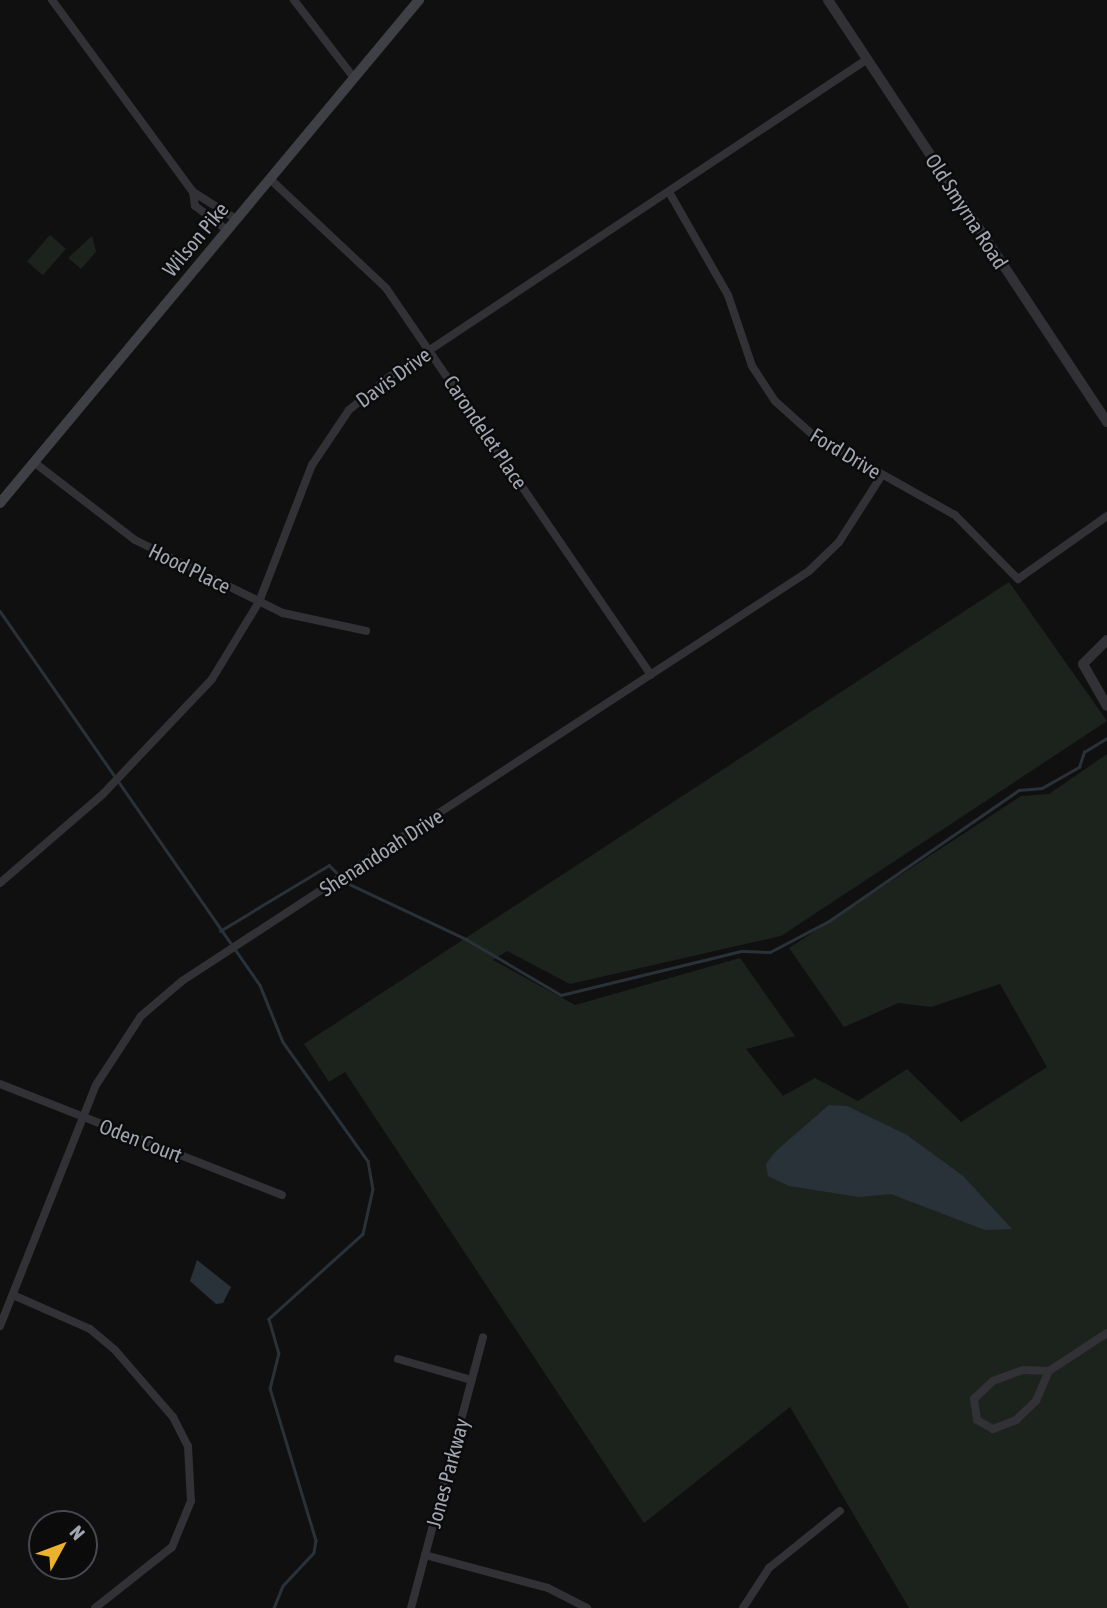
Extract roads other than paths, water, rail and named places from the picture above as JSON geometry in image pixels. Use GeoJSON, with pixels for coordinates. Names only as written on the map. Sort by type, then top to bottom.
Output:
{"type":"FeatureCollection","features":[{"type":"Feature","properties":{"kind":"main road","name":"Wilson Pike"},"geometry":{"type":"LineString","coordinates":[[0,503],[419,0]]}},
{"type":"Feature","properties":{"kind":"street"},"geometry":{"type":"LineString","coordinates":[[52,0],[193,192],[236,219]]}},
{"type":"Feature","properties":{"kind":"street"},"geometry":{"type":"LineString","coordinates":[[294,0],[354,78]]}},
{"type":"Feature","properties":{"kind":"street","name":"Old Smyrna Road"},"geometry":{"type":"LineString","coordinates":[[828,0],[1107,422]]}},
{"type":"Feature","properties":{"kind":"street","name":"Davis Drive"},"geometry":{"type":"LineString","coordinates":[[0,883],[114,784],[193,703],[259,602],[312,465],[334,428],[369,392],[866,60]]}},
{"type":"Feature","properties":{"kind":"street","name":"Carondelet Place"},"geometry":{"type":"LineString","coordinates":[[270,179],[362,259],[430,350],[651,675]]}},
{"type":"Feature","properties":{"kind":"street"},"geometry":{"type":"LineString","coordinates":[[193,192],[195,206],[227,230]]}},
{"type":"Feature","properties":{"kind":"street","name":"Ford Drive"},"geometry":{"type":"LineString","coordinates":[[668,192],[697,232],[728,295],[752,366],[775,401],[814,436],[972,528],[1018,579],[1107,516]]}},
{"type":"Feature","properties":{"kind":"street","name":"Hood Place"},"geometry":{"type":"LineString","coordinates":[[35,463],[135,540],[259,602],[306,621],[366,631]]}},
{"type":"Feature","properties":{"kind":"street","name":"Shenandoah Drive"},"geometry":{"type":"LineString","coordinates":[[0,1326],[82,1117],[110,1056],[141,1016],[228,951],[651,675],[828,555],[882,475]]}},
{"type":"Feature","properties":{"kind":"street"},"geometry":{"type":"LineString","coordinates":[[1107,640],[1084,658],[1084,675],[1107,706]]}},
{"type":"Feature","properties":{"kind":"street","name":"Oden Court"},"geometry":{"type":"LineString","coordinates":[[0,1084],[282,1195]]}},
{"type":"Feature","properties":{"kind":"street"},"geometry":{"type":"LineString","coordinates":[[13,1295],[90,1329],[115,1350],[173,1418],[188,1446],[191,1501],[172,1547],[95,1608]]}},
{"type":"Feature","properties":{"kind":"street"},"geometry":{"type":"LineString","coordinates":[[1049,1371],[1036,1401],[1016,1420],[993,1429],[977,1420],[974,1399],[989,1384],[1016,1371],[1049,1371],[1107,1333]]}},
{"type":"Feature","properties":{"kind":"street","name":"Jones Parkway"},"geometry":{"type":"LineString","coordinates":[[411,1608],[483,1337]]}},
{"type":"Feature","properties":{"kind":"street"},"geometry":{"type":"LineString","coordinates":[[398,1359],[471,1380]]}},
{"type":"Feature","properties":{"kind":"street"},"geometry":{"type":"LineString","coordinates":[[743,1608],[769,1567],[840,1511]]}},
{"type":"Feature","properties":{"kind":"street"},"geometry":{"type":"LineString","coordinates":[[425,1555],[548,1588],[587,1608]]}},
{"type":"Feature","properties":{"kind":"waterway"},"geometry":{"type":"LineString","coordinates":[[0,611],[260,985],[283,1042],[368,1161],[373,1189],[363,1234],[269,1319],[279,1353],[270,1388],[316,1540],[314,1553],[283,1586],[274,1608]]}},
{"type":"Feature","properties":{"kind":"waterway"},"geometry":{"type":"LineString","coordinates":[[220,931],[329,865],[347,883],[466,939],[561,995],[742,951],[770,952],[829,921],[1019,790],[1042,788],[1079,767],[1084,752],[1107,738]]}}]}
